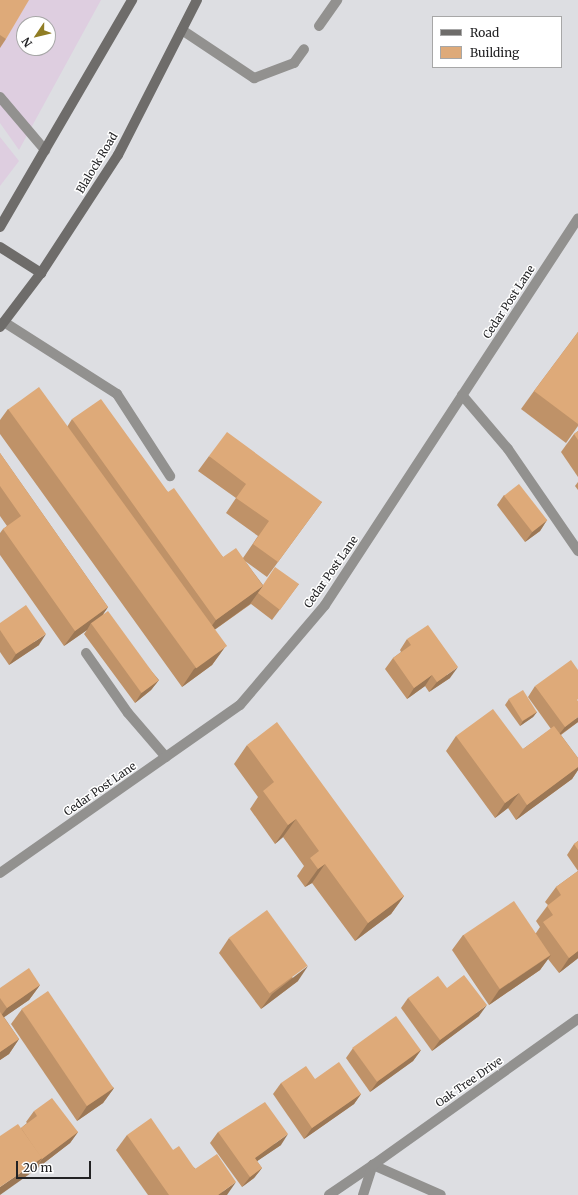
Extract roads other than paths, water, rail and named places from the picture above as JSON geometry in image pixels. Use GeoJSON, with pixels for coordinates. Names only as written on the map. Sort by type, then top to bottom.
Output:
{"type":"FeatureCollection","features":[{"type":"Feature","properties":{"kind":"main road"},"geometry":{"type":"LineString","coordinates":[[0,227],[132,0]]}},
{"type":"Feature","properties":{"kind":"main road","name":"Blalock Road"},"geometry":{"type":"LineString","coordinates":[[2,324],[41,273],[118,155],[197,0]]}},
{"type":"Feature","properties":{"kind":"main road"},"geometry":{"type":"LineString","coordinates":[[0,247],[41,273]]}},
{"type":"Feature","properties":{"kind":"street"},"geometry":{"type":"LineString","coordinates":[[319,26],[337,0]]}},
{"type":"Feature","properties":{"kind":"street"},"geometry":{"type":"LineString","coordinates":[[182,30],[254,78],[294,63],[304,49]]}},
{"type":"Feature","properties":{"kind":"street"},"geometry":{"type":"LineString","coordinates":[[0,97],[44,150]]}},
{"type":"Feature","properties":{"kind":"street","name":"Cedar Post Lane"},"geometry":{"type":"LineString","coordinates":[[0,873],[240,704],[325,605],[578,219]]}},
{"type":"Feature","properties":{"kind":"street"},"geometry":{"type":"LineString","coordinates":[[2,324],[117,394],[170,476]]}},
{"type":"Feature","properties":{"kind":"street"},"geometry":{"type":"LineString","coordinates":[[462,395],[508,449],[578,551]]}},
{"type":"Feature","properties":{"kind":"street"},"geometry":{"type":"LineString","coordinates":[[86,653],[128,713],[166,757]]}},
{"type":"Feature","properties":{"kind":"street","name":"Oak Tree Drive"},"geometry":{"type":"LineString","coordinates":[[329,1195],[578,1019]]}},
{"type":"Feature","properties":{"kind":"street"},"geometry":{"type":"LineString","coordinates":[[363,1195],[373,1165],[441,1195]]}}]}
